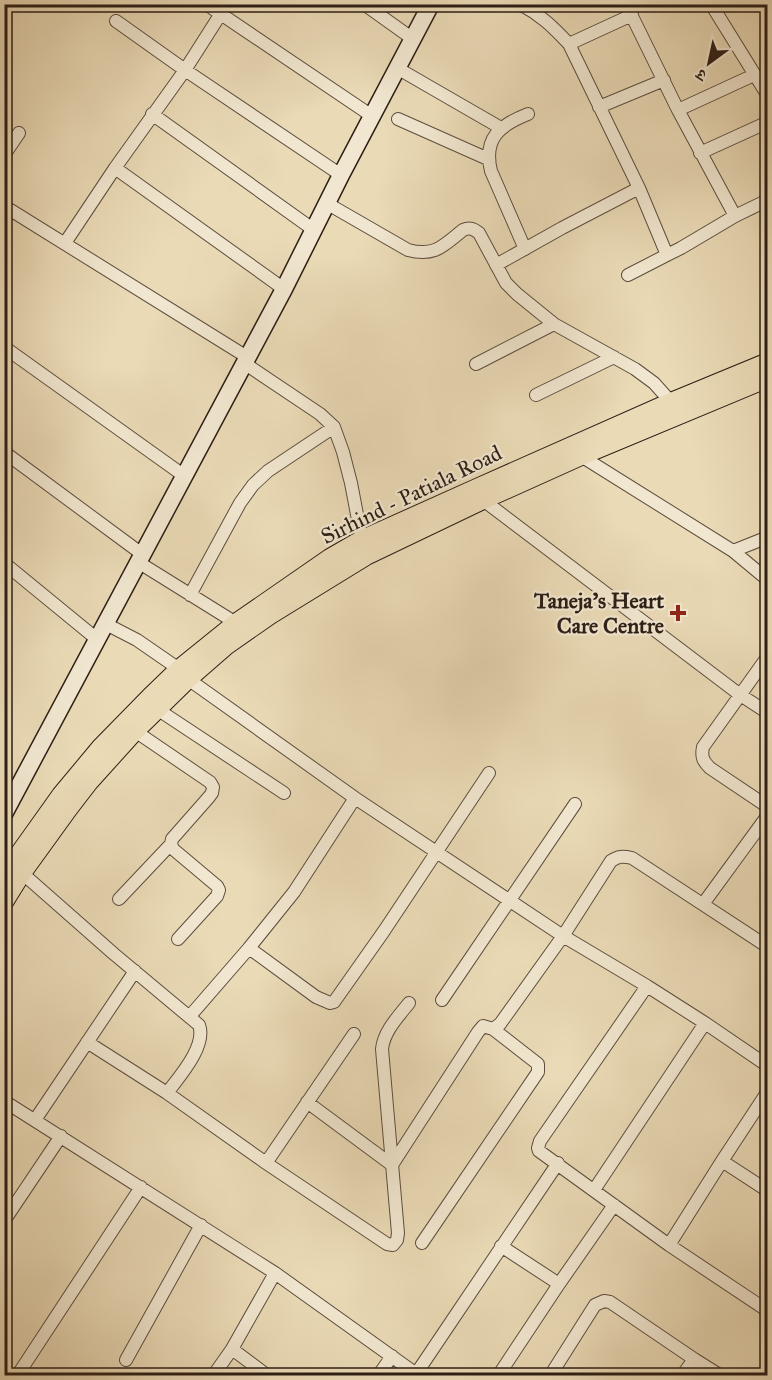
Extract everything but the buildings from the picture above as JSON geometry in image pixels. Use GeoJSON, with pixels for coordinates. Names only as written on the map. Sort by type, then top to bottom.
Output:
{"type":"FeatureCollection","features":[{"type":"Feature","properties":{"kind":"main road","name":"Sirhind - Patiala Road"},"geometry":{"type":"LineString","coordinates":[[13,874],[62,795],[128,718],[183,674],[236,623],[330,558],[364,548],[671,402],[768,362]]}},
{"type":"Feature","properties":{"kind":"main road"},"geometry":{"type":"LineString","coordinates":[[4,902],[13,874],[135,731],[157,709],[183,674],[364,548],[483,500],[581,456],[768,378]]}},
{"type":"Feature","properties":{"kind":"street"},"geometry":{"type":"LineString","coordinates":[[206,4],[224,9],[372,116]]}},
{"type":"Feature","properties":{"kind":"street"},"geometry":{"type":"LineString","coordinates":[[363,4],[413,39]]}},
{"type":"Feature","properties":{"kind":"street"},"geometry":{"type":"LineString","coordinates":[[6,808],[284,289],[431,4]]}},
{"type":"Feature","properties":{"kind":"street"},"geometry":{"type":"LineString","coordinates":[[520,4],[552,25],[569,44],[639,188],[667,255]]}},
{"type":"Feature","properties":{"kind":"street"},"geometry":{"type":"LineString","coordinates":[[711,4],[768,96]]}},
{"type":"Feature","properties":{"kind":"street"},"geometry":{"type":"LineString","coordinates":[[65,243],[224,9]]}},
{"type":"Feature","properties":{"kind":"street"},"geometry":{"type":"LineString","coordinates":[[569,44],[629,10],[700,153],[735,216]]}},
{"type":"Feature","properties":{"kind":"street"},"geometry":{"type":"LineString","coordinates":[[116,21],[341,175]]}},
{"type":"Feature","properties":{"kind":"street"},"geometry":{"type":"LineString","coordinates":[[397,68],[501,128]]}},
{"type":"Feature","properties":{"kind":"street"},"geometry":{"type":"LineString","coordinates":[[678,110],[754,75]]}},
{"type":"Feature","properties":{"kind":"street"},"geometry":{"type":"LineString","coordinates":[[599,107],[664,80]]}},
{"type":"Feature","properties":{"kind":"street"},"geometry":{"type":"LineString","coordinates":[[152,114],[314,230]]}},
{"type":"Feature","properties":{"kind":"street"},"geometry":{"type":"LineString","coordinates":[[525,249],[488,159],[489,146],[501,128],[528,114]]}},
{"type":"Feature","properties":{"kind":"street"},"geometry":{"type":"LineString","coordinates":[[398,119],[488,159]]}},
{"type":"Feature","properties":{"kind":"street"},"geometry":{"type":"LineString","coordinates":[[700,153],[768,122]]}},
{"type":"Feature","properties":{"kind":"street"},"geometry":{"type":"LineString","coordinates":[[4,155],[19,133]]}},
{"type":"Feature","properties":{"kind":"street"},"geometry":{"type":"LineString","coordinates":[[115,168],[284,289]]}},
{"type":"Feature","properties":{"kind":"street"},"geometry":{"type":"LineString","coordinates":[[496,265],[639,188]]}},
{"type":"Feature","properties":{"kind":"street"},"geometry":{"type":"LineString","coordinates":[[628,275],[768,200]]}},
{"type":"Feature","properties":{"kind":"street"},"geometry":{"type":"LineString","coordinates":[[328,204],[408,250],[418,253],[434,251],[467,228],[474,229],[479,233],[506,283],[517,294],[555,324],[635,369],[654,383],[671,402]]}},
{"type":"Feature","properties":{"kind":"street"},"geometry":{"type":"LineString","coordinates":[[4,206],[246,360],[320,414],[334,427],[351,483],[364,548]]}},
{"type":"Feature","properties":{"kind":"street"},"geometry":{"type":"LineString","coordinates":[[476,363],[555,324]]}},
{"type":"Feature","properties":{"kind":"street"},"geometry":{"type":"LineString","coordinates":[[4,347],[183,475]]}},
{"type":"Feature","properties":{"kind":"street"},"geometry":{"type":"LineString","coordinates":[[536,395],[614,357]]}},
{"type":"Feature","properties":{"kind":"street"},"geometry":{"type":"LineString","coordinates":[[190,595],[240,503],[254,485],[268,471],[334,427]]}},
{"type":"Feature","properties":{"kind":"street"},"geometry":{"type":"LineString","coordinates":[[4,452],[190,595],[236,623]]}},
{"type":"Feature","properties":{"kind":"street"},"geometry":{"type":"LineString","coordinates":[[581,456],[733,551],[766,578]]}},
{"type":"Feature","properties":{"kind":"street"},"geometry":{"type":"LineString","coordinates":[[483,500],[739,694],[768,713]]}},
{"type":"Feature","properties":{"kind":"street"},"geometry":{"type":"LineString","coordinates":[[733,551],[768,537]]}},
{"type":"Feature","properties":{"kind":"street"},"geometry":{"type":"LineString","coordinates":[[4,563],[98,640]]}},
{"type":"Feature","properties":{"kind":"street"},"geometry":{"type":"LineString","coordinates":[[106,624],[137,640],[355,798],[562,936],[647,986],[768,1066]]}},
{"type":"Feature","properties":{"kind":"street"},"geometry":{"type":"LineString","coordinates":[[768,656],[739,694],[703,747],[701,754],[703,762],[710,768],[768,807]]}},
{"type":"Feature","properties":{"kind":"street"},"geometry":{"type":"LineString","coordinates":[[157,709],[284,794]]}},
{"type":"Feature","properties":{"kind":"street"},"geometry":{"type":"LineString","coordinates":[[119,899],[171,844],[172,839],[212,793],[213,787],[210,782],[135,731]]}},
{"type":"Feature","properties":{"kind":"street"},"geometry":{"type":"LineString","coordinates":[[249,948],[316,997],[330,1003],[334,1002],[438,853],[489,773]]}},
{"type":"Feature","properties":{"kind":"street"},"geometry":{"type":"LineString","coordinates":[[190,1016],[249,948],[294,891],[355,798]]}},
{"type":"Feature","properties":{"kind":"street"},"geometry":{"type":"LineString","coordinates":[[442,1000],[575,804]]}},
{"type":"Feature","properties":{"kind":"street"},"geometry":{"type":"LineString","coordinates":[[703,904],[768,814]]}},
{"type":"Feature","properties":{"kind":"street"},"geometry":{"type":"LineString","coordinates":[[171,844],[173,849],[219,890],[217,896],[178,939]]}},
{"type":"Feature","properties":{"kind":"street"},"geometry":{"type":"LineString","coordinates":[[493,1029],[500,1024],[611,861],[617,857],[632,858],[765,941]]}},
{"type":"Feature","properties":{"kind":"street"},"geometry":{"type":"LineString","coordinates":[[13,874],[199,1025],[200,1039],[191,1060],[167,1093]]}},
{"type":"Feature","properties":{"kind":"street"},"geometry":{"type":"LineString","coordinates":[[35,1119],[135,971]]}},
{"type":"Feature","properties":{"kind":"street"},"geometry":{"type":"LineString","coordinates":[[647,986],[538,1144],[539,1151],[669,1245],[768,1311]]}},
{"type":"Feature","properties":{"kind":"street"},"geometry":{"type":"LineString","coordinates":[[87,1042],[167,1093],[266,1163],[389,1245],[393,1245],[398,1233],[382,1050],[386,1033],[409,1002]]}},
{"type":"Feature","properties":{"kind":"street"},"geometry":{"type":"LineString","coordinates":[[594,1190],[705,1023]]}},
{"type":"Feature","properties":{"kind":"street"},"geometry":{"type":"LineString","coordinates":[[392,1165],[481,1028],[486,1026],[493,1029],[538,1064],[538,1072],[423,1243]]}},
{"type":"Feature","properties":{"kind":"street"},"geometry":{"type":"LineString","coordinates":[[266,1163],[354,1034]]}},
{"type":"Feature","properties":{"kind":"street"},"geometry":{"type":"LineString","coordinates":[[669,1245],[768,1091]]}},
{"type":"Feature","properties":{"kind":"street"},"geometry":{"type":"LineString","coordinates":[[4,1101],[275,1273],[417,1375],[558,1163]]}},
{"type":"Feature","properties":{"kind":"street"},"geometry":{"type":"LineString","coordinates":[[307,1102],[392,1165]]}},
{"type":"Feature","properties":{"kind":"street"},"geometry":{"type":"LineString","coordinates":[[4,1221],[61,1136]]}},
{"type":"Feature","properties":{"kind":"street"},"geometry":{"type":"LineString","coordinates":[[722,1161],[768,1191]]}},
{"type":"Feature","properties":{"kind":"street"},"geometry":{"type":"LineString","coordinates":[[17,1376],[141,1187]]}},
{"type":"Feature","properties":{"kind":"street"},"geometry":{"type":"LineString","coordinates":[[498,1376],[614,1205]]}},
{"type":"Feature","properties":{"kind":"street"},"geometry":{"type":"LineString","coordinates":[[126,1360],[201,1225]]}},
{"type":"Feature","properties":{"kind":"street"},"geometry":{"type":"LineString","coordinates":[[501,1246],[559,1284]]}},
{"type":"Feature","properties":{"kind":"street"},"geometry":{"type":"LineString","coordinates":[[213,1376],[232,1349],[275,1273]]}},
{"type":"Feature","properties":{"kind":"street"},"geometry":{"type":"LineString","coordinates":[[550,1376],[595,1305],[604,1301],[610,1302],[721,1376]]}},
{"type":"Feature","properties":{"kind":"street"},"geometry":{"type":"LineString","coordinates":[[232,1349],[268,1376]]}},
{"type":"Feature","properties":{"kind":"street"},"geometry":{"type":"LineString","coordinates":[[378,1376],[392,1356]]}},
{"type":"Feature","properties":{"kind":"street"},"geometry":{"type":"LineString","coordinates":[[682,1376],[693,1359]]}},
{"type":"Feature","properties":{"kind":"place","name":"Taneja's Heart Care Centre"},"geometry":{"type":"Point","coordinates":[678,613]}}]}
